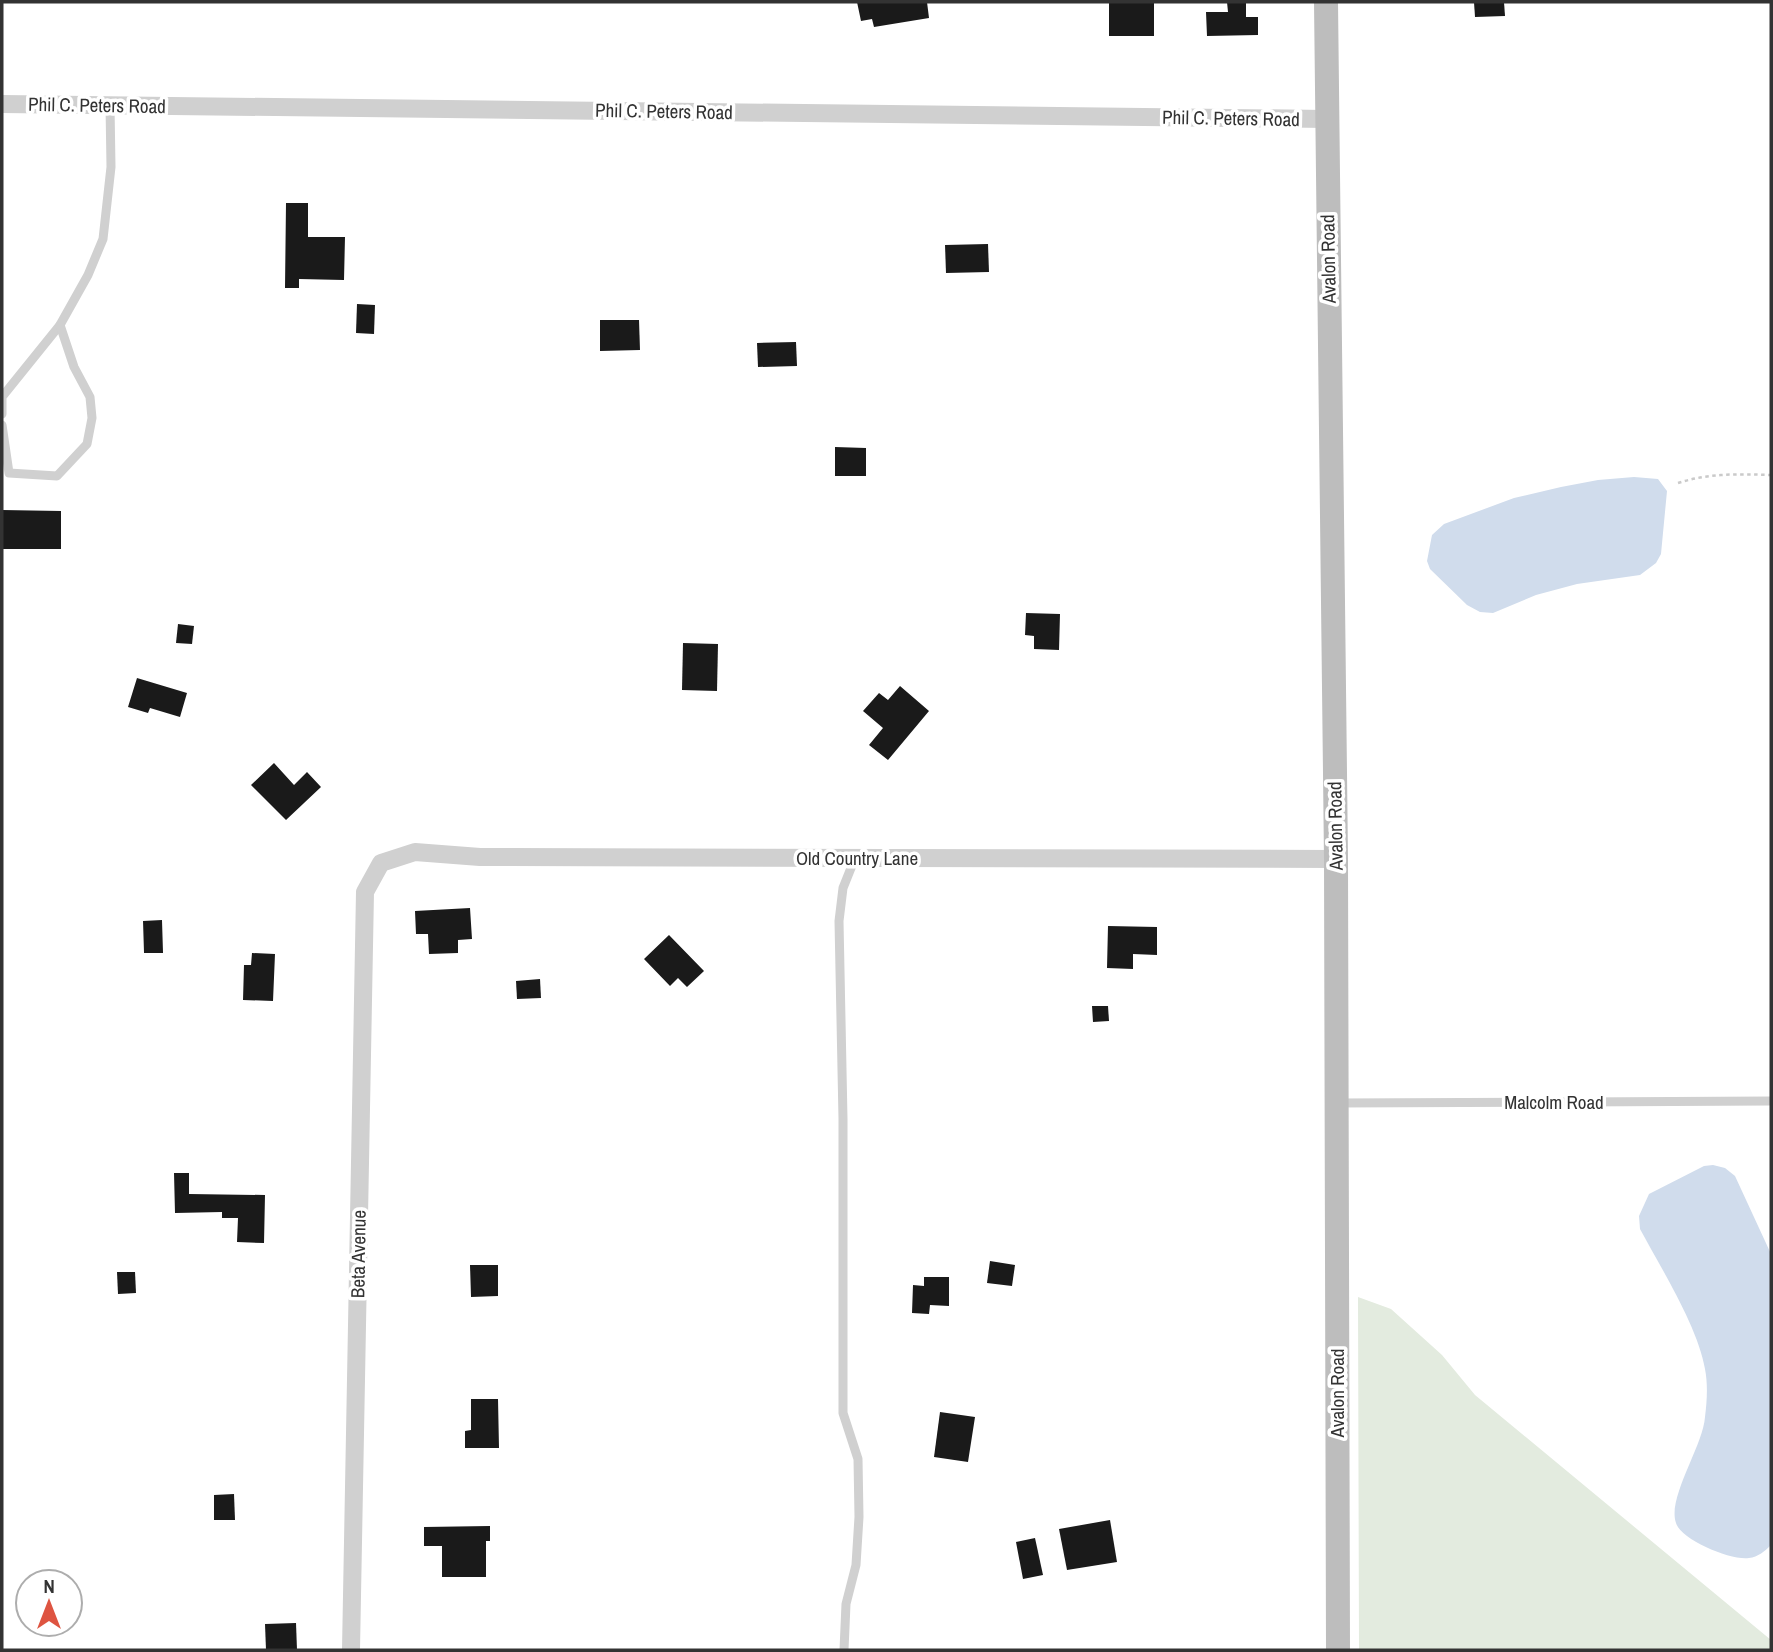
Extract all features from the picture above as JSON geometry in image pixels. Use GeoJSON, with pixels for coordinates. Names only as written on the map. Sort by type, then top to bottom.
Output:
{"type":"FeatureCollection","features":[{"type":"Feature","properties":{"kind":"main road","name":"Avalon Road"},"geometry":{"type":"LineString","coordinates":[[1326,2],[1336,859],[1338,1650]]}},
{"type":"Feature","properties":{"kind":"street","name":"Phil C. Peters Road"},"geometry":{"type":"LineString","coordinates":[[2,104],[1326,119]]}},
{"type":"Feature","properties":{"kind":"street","name":"Old Country Lane"},"geometry":{"type":"LineString","coordinates":[[381,863],[415,852],[480,857],[1336,859]]}},
{"type":"Feature","properties":{"kind":"street","name":"Beta Avenue"},"geometry":{"type":"LineString","coordinates":[[351,1650],[365,892],[381,863]]}},
{"type":"Feature","properties":{"kind":"lane"},"geometry":{"type":"LineString","coordinates":[[2,414],[2,397],[60,325],[88,275],[103,239],[111,167],[110,105]]}},
{"type":"Feature","properties":{"kind":"lane"},"geometry":{"type":"LineString","coordinates":[[2,425],[9,473],[57,476],[87,444],[92,418],[90,397],[74,367],[60,325]]}},
{"type":"Feature","properties":{"kind":"lane"},"geometry":{"type":"LineString","coordinates":[[844,1650],[846,1604],[856,1564],[859,1517],[858,1459],[843,1413],[843,1119],[839,921],[843,888],[855,858]]}},
{"type":"Feature","properties":{"kind":"lane","name":"Malcolm Road"},"geometry":{"type":"LineString","coordinates":[[1336,1103],[1771,1101]]}},
{"type":"Feature","properties":{"kind":"path"},"geometry":{"type":"LineString","coordinates":[[1678,483],[1702,475],[1771,475]]}},
{"type":"Feature","properties":{"kind":"shaded area"},"geometry":{"type":"Polygon","coordinates":[[[1358,1297],[1391,1309],[1442,1355],[1475,1395],[1771,1640],[1771,1650],[1359,1650],[1358,1297]]]}},
{"type":"Feature","properties":{"kind":"water"},"geometry":{"type":"Polygon","coordinates":[[[1634,477],[1658,479],[1667,491],[1661,554],[1656,563],[1640,575],[1577,584],[1536,595],[1493,613],[1480,612],[1467,605],[1430,569],[1427,561],[1432,535],[1444,524],[1514,498],[1598,480],[1634,477]]]}},
{"type":"Feature","properties":{"kind":"water"},"geometry":{"type":"Polygon","coordinates":[[[1704,1166],[1725,1168],[1735,1176],[1771,1254],[1771,1545],[1749,1558],[1731,1556],[1708,1548],[1687,1536],[1676,1523],[1676,1500],[1703,1429],[1707,1399],[1706,1375],[1687,1317],[1640,1229],[1639,1216],[1649,1194],[1704,1166]]]}},
{"type":"Feature","properties":{"kind":"building"},"geometry":{"type":"Polygon","coordinates":[[[857,2],[927,2],[929,18],[874,27],[872,19],[861,21],[857,2]]]}},
{"type":"Feature","properties":{"kind":"building"},"geometry":{"type":"Polygon","coordinates":[[[1109,2],[1154,2],[1154,36],[1109,36],[1109,2]]]}},
{"type":"Feature","properties":{"kind":"building"},"geometry":{"type":"Polygon","coordinates":[[[1227,2],[1246,2],[1246,17],[1258,17],[1258,35],[1207,36],[1206,12],[1228,12],[1227,2]]]}},
{"type":"Feature","properties":{"kind":"building"},"geometry":{"type":"Polygon","coordinates":[[[1474,2],[1504,2],[1505,16],[1475,17],[1474,2]]]}},
{"type":"Feature","properties":{"kind":"building"},"geometry":{"type":"Polygon","coordinates":[[[286,203],[308,203],[308,237],[345,237],[344,280],[299,279],[299,288],[285,288],[286,203]]]}},
{"type":"Feature","properties":{"kind":"building"},"geometry":{"type":"Polygon","coordinates":[[[988,244],[989,272],[946,273],[945,245],[988,244]]]}},
{"type":"Feature","properties":{"kind":"building"},"geometry":{"type":"Polygon","coordinates":[[[357,304],[375,305],[374,334],[356,333],[357,304]]]}},
{"type":"Feature","properties":{"kind":"building"},"geometry":{"type":"Polygon","coordinates":[[[600,320],[639,320],[640,350],[600,351],[600,320]]]}},
{"type":"Feature","properties":{"kind":"building"},"geometry":{"type":"Polygon","coordinates":[[[796,342],[797,366],[758,367],[757,343],[796,342]]]}},
{"type":"Feature","properties":{"kind":"building"},"geometry":{"type":"Polygon","coordinates":[[[835,447],[866,448],[866,476],[835,476],[835,447]]]}},
{"type":"Feature","properties":{"kind":"building"},"geometry":{"type":"Polygon","coordinates":[[[2,510],[61,511],[61,549],[2,549],[2,510]]]}},
{"type":"Feature","properties":{"kind":"building"},"geometry":{"type":"Polygon","coordinates":[[[1026,613],[1060,614],[1059,650],[1034,649],[1034,636],[1025,635],[1026,613]]]}},
{"type":"Feature","properties":{"kind":"building"},"geometry":{"type":"Polygon","coordinates":[[[178,624],[194,626],[192,644],[176,643],[178,624]]]}},
{"type":"Feature","properties":{"kind":"building"},"geometry":{"type":"Polygon","coordinates":[[[683,643],[718,644],[717,691],[682,690],[683,643]]]}},
{"type":"Feature","properties":{"kind":"building"},"geometry":{"type":"Polygon","coordinates":[[[137,678],[187,693],[180,717],[150,708],[148,713],[128,707],[137,678]]]}},
{"type":"Feature","properties":{"kind":"building"},"geometry":{"type":"Polygon","coordinates":[[[900,686],[929,711],[888,760],[869,745],[883,728],[863,711],[879,693],[888,700],[900,686]]]}},
{"type":"Feature","properties":{"kind":"building"},"geometry":{"type":"Polygon","coordinates":[[[274,763],[294,785],[307,772],[321,787],[286,820],[251,785],[274,763]]]}},
{"type":"Feature","properties":{"kind":"building"},"geometry":{"type":"Polygon","coordinates":[[[470,908],[472,939],[458,940],[458,953],[429,954],[428,934],[416,934],[415,911],[470,908]]]}},
{"type":"Feature","properties":{"kind":"building"},"geometry":{"type":"Polygon","coordinates":[[[162,920],[163,953],[144,953],[143,921],[162,920]]]}},
{"type":"Feature","properties":{"kind":"building"},"geometry":{"type":"Polygon","coordinates":[[[1108,926],[1157,927],[1157,955],[1133,954],[1133,969],[1107,968],[1108,926]]]}},
{"type":"Feature","properties":{"kind":"building"},"geometry":{"type":"Polygon","coordinates":[[[669,935],[704,971],[687,987],[678,978],[670,986],[644,959],[669,935]]]}},
{"type":"Feature","properties":{"kind":"building"},"geometry":{"type":"Polygon","coordinates":[[[252,953],[275,954],[273,1001],[243,1000],[244,965],[251,965],[252,953]]]}},
{"type":"Feature","properties":{"kind":"building"},"geometry":{"type":"Polygon","coordinates":[[[540,979],[541,998],[517,999],[516,981],[540,979]]]}},
{"type":"Feature","properties":{"kind":"building"},"geometry":{"type":"Polygon","coordinates":[[[1092,1006],[1108,1006],[1109,1021],[1093,1022],[1092,1006]]]}},
{"type":"Feature","properties":{"kind":"building"},"geometry":{"type":"Polygon","coordinates":[[[174,1173],[189,1173],[189,1194],[265,1195],[264,1243],[237,1242],[238,1218],[222,1218],[222,1212],[175,1213],[174,1173]]]}},
{"type":"Feature","properties":{"kind":"building"},"geometry":{"type":"Polygon","coordinates":[[[990,1261],[1015,1265],[1012,1286],[987,1283],[990,1261]]]}},
{"type":"Feature","properties":{"kind":"building"},"geometry":{"type":"Polygon","coordinates":[[[470,1265],[498,1265],[498,1296],[471,1297],[470,1265]]]}},
{"type":"Feature","properties":{"kind":"building"},"geometry":{"type":"Polygon","coordinates":[[[117,1272],[135,1272],[136,1293],[118,1294],[117,1272]]]}},
{"type":"Feature","properties":{"kind":"building"},"geometry":{"type":"Polygon","coordinates":[[[924,1277],[949,1277],[949,1306],[930,1305],[929,1314],[912,1313],[913,1285],[924,1286],[924,1277]]]}},
{"type":"Feature","properties":{"kind":"building"},"geometry":{"type":"Polygon","coordinates":[[[471,1399],[498,1399],[499,1448],[465,1448],[465,1431],[471,1430],[471,1399]]]}},
{"type":"Feature","properties":{"kind":"building"},"geometry":{"type":"Polygon","coordinates":[[[940,1412],[975,1417],[968,1462],[934,1457],[940,1412]]]}},
{"type":"Feature","properties":{"kind":"building"},"geometry":{"type":"Polygon","coordinates":[[[234,1494],[235,1520],[214,1520],[214,1495],[234,1494]]]}},
{"type":"Feature","properties":{"kind":"building"},"geometry":{"type":"Polygon","coordinates":[[[1110,1520],[1117,1562],[1067,1570],[1059,1529],[1110,1520]]]}},
{"type":"Feature","properties":{"kind":"building"},"geometry":{"type":"Polygon","coordinates":[[[490,1526],[490,1541],[486,1541],[486,1577],[442,1577],[442,1546],[424,1546],[424,1527],[490,1526]]]}},
{"type":"Feature","properties":{"kind":"building"},"geometry":{"type":"Polygon","coordinates":[[[1035,1538],[1043,1575],[1023,1579],[1016,1542],[1035,1538]]]}},
{"type":"Feature","properties":{"kind":"building"},"geometry":{"type":"Polygon","coordinates":[[[296,1623],[297,1650],[266,1650],[265,1624],[296,1623]]]}}]}
